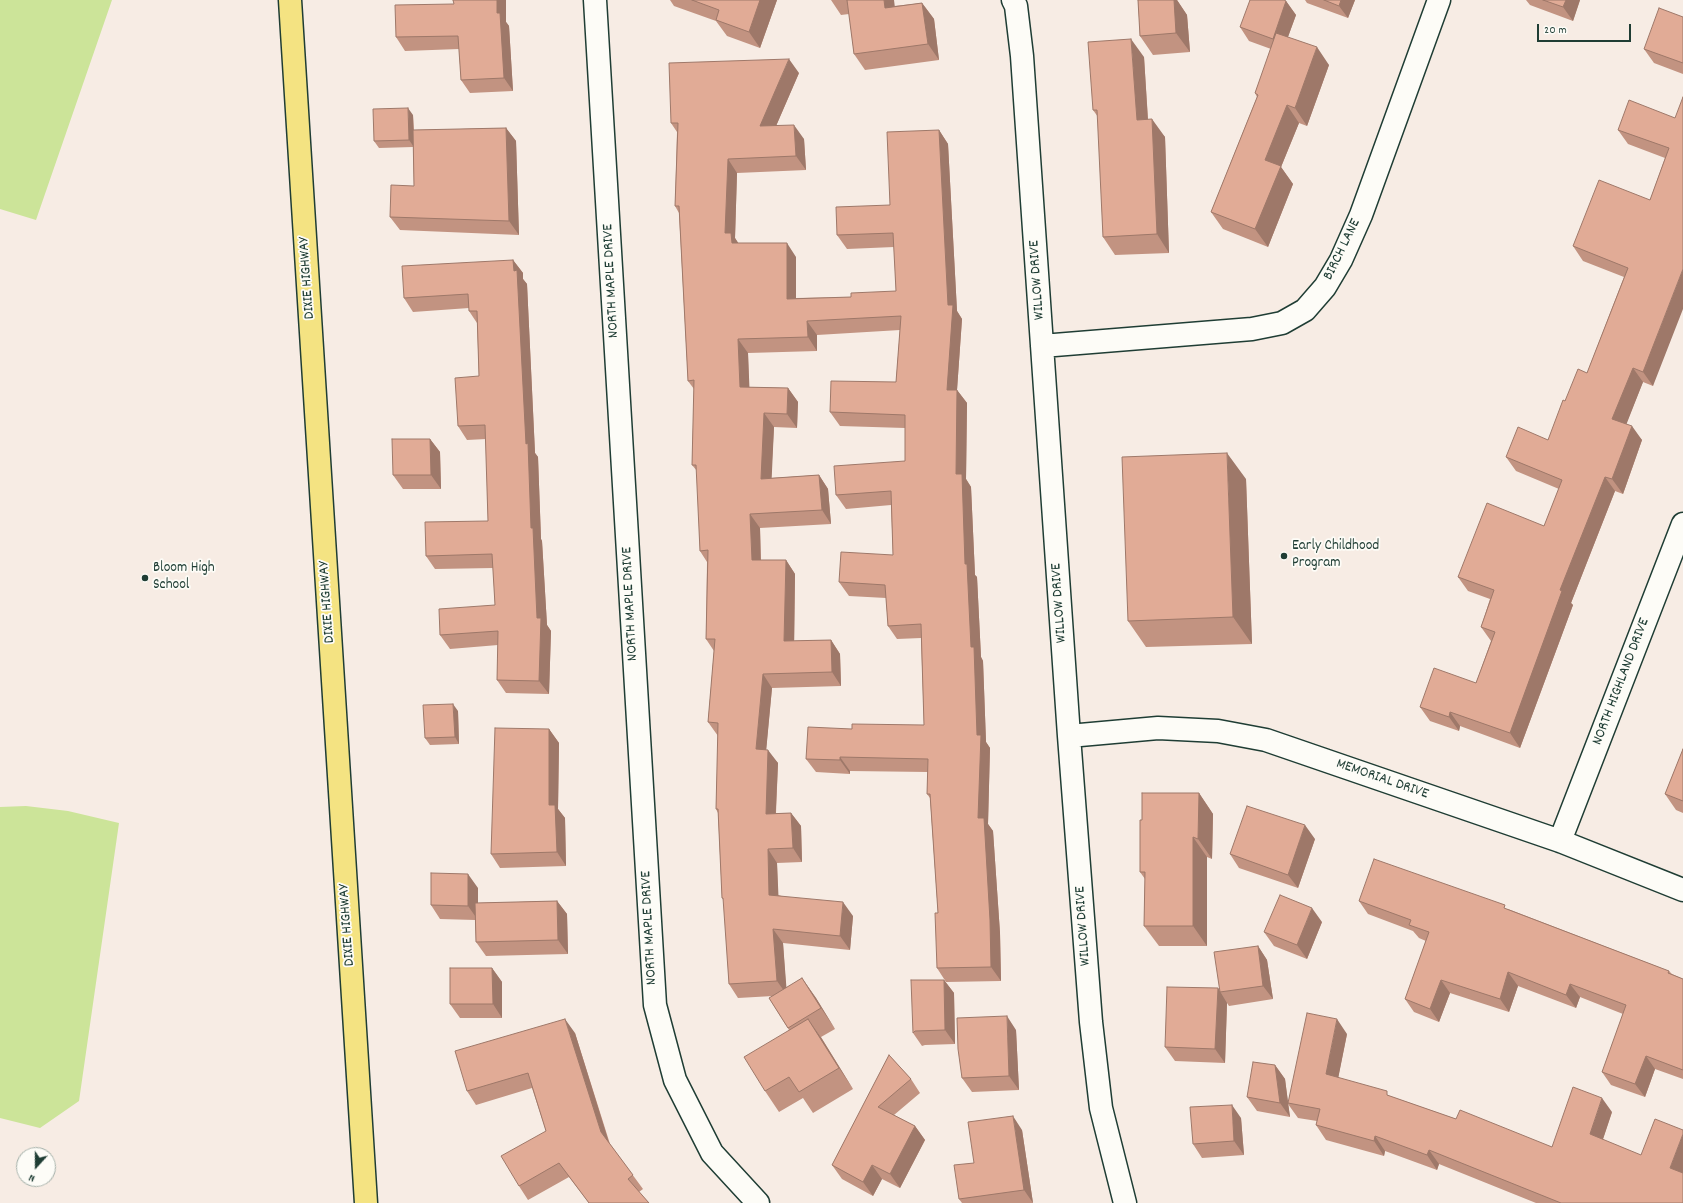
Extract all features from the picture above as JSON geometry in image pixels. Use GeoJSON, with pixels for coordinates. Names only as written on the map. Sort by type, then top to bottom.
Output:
{"type":"FeatureCollection","features":[{"type":"Feature","properties":{"kind":"main road","name":"DIXIE HIGHWAY"},"geometry":{"type":"LineString","coordinates":[[290,0],[366,1203]]}},
{"type":"Feature","properties":{"kind":"street","name":"NORTH MAPLE DRIVE"},"geometry":{"type":"LineString","coordinates":[[595,0],[655,1005],[678,1086],[712,1153],[758,1203]]}},
{"type":"Feature","properties":{"kind":"street","name":"WILLOW DRIVE"},"geometry":{"type":"LineString","coordinates":[[1013,0],[1016,6],[1022,56],[1069,736],[1091,1022],[1101,1108],[1125,1203]]}},
{"type":"Feature","properties":{"kind":"street","name":"BIRCH LANE"},"geometry":{"type":"LineString","coordinates":[[1042,346],[1252,329],[1282,323],[1306,310],[1325,288],[1341,260],[1361,215],[1439,0]]}},
{"type":"Feature","properties":{"kind":"street","name":"NORTH HIGHLAND DRIVE"},"geometry":{"type":"LineString","coordinates":[[1560,841],[1683,524]]}},
{"type":"Feature","properties":{"kind":"street","name":"MEMORIAL DRIVE"},"geometry":{"type":"LineString","coordinates":[[1069,736],[1158,728],[1218,731],[1266,740],[1560,841],[1683,890]]}},
{"type":"Feature","properties":{"kind":"green space"},"geometry":{"type":"Polygon","coordinates":[[[0,0],[112,0],[36,220],[0,209],[0,0]]]}},
{"type":"Feature","properties":{"kind":"green space"},"geometry":{"type":"Polygon","coordinates":[[[26,806],[68,811],[119,823],[79,1101],[40,1128],[0,1118],[0,807],[26,806]]]}},
{"type":"Feature","properties":{"kind":"building"},"geometry":{"type":"Polygon","coordinates":[[[453,0],[497,0],[497,13],[500,13],[504,78],[461,80],[458,36],[396,37],[395,5],[454,4],[453,0]]]}},
{"type":"Feature","properties":{"kind":"building"},"geometry":{"type":"Polygon","coordinates":[[[692,0],[760,0],[749,32],[716,20],[719,10],[692,0]]]}},
{"type":"Feature","properties":{"kind":"building"},"geometry":{"type":"Polygon","coordinates":[[[847,0],[884,0],[885,8],[922,3],[928,44],[854,54],[847,0]]]}},
{"type":"Feature","properties":{"kind":"building"},"geometry":{"type":"Polygon","coordinates":[[[1138,0],[1174,0],[1176,33],[1140,36],[1138,0]]]}},
{"type":"Feature","properties":{"kind":"building"},"geometry":{"type":"Polygon","coordinates":[[[1250,0],[1286,1],[1273,39],[1240,27],[1250,0]]]}},
{"type":"Feature","properties":{"kind":"building"},"geometry":{"type":"Polygon","coordinates":[[[1324,0],[1341,0],[1339,6],[1324,0]]]}},
{"type":"Feature","properties":{"kind":"building"},"geometry":{"type":"Polygon","coordinates":[[[1543,0],[1566,0],[1563,7],[1543,0]]]}},
{"type":"Feature","properties":{"kind":"building"},"geometry":{"type":"Polygon","coordinates":[[[1659,8],[1683,17],[1683,63],[1644,49],[1659,8]]]}},
{"type":"Feature","properties":{"kind":"building"},"geometry":{"type":"Polygon","coordinates":[[[1276,33],[1317,47],[1295,108],[1287,105],[1265,160],[1281,166],[1255,229],[1211,212],[1258,95],[1255,93],[1276,33]]]}},
{"type":"Feature","properties":{"kind":"building"},"geometry":{"type":"Polygon","coordinates":[[[1131,39],[1137,120],[1152,119],[1157,234],[1103,237],[1097,110],[1093,110],[1088,42],[1131,39]]]}},
{"type":"Feature","properties":{"kind":"building"},"geometry":{"type":"Polygon","coordinates":[[[789,59],[760,126],[794,125],[796,156],[728,159],[725,233],[731,233],[732,243],[787,243],[787,299],[851,297],[851,293],[896,291],[893,233],[837,235],[836,207],[890,205],[887,132],[939,130],[948,305],[953,305],[947,390],[957,390],[956,474],[962,474],[965,564],[967,564],[971,647],[974,647],[977,735],[981,735],[978,818],[984,818],[990,920],[991,967],[937,968],[935,913],[938,913],[930,794],[927,794],[928,759],[840,757],[840,760],[806,759],[808,727],[852,729],[852,724],[924,725],[921,624],[888,626],[885,585],[839,582],[841,552],[893,555],[891,491],[836,495],[834,466],[905,461],[905,415],[830,412],[831,381],[896,382],[901,316],[807,321],[808,337],[738,339],[740,387],[788,388],[787,414],[764,413],[761,479],[819,475],[822,510],[750,514],[752,560],[786,560],[784,641],[831,640],[832,672],[763,674],[756,749],[768,750],[766,814],[791,813],[793,848],[768,849],[769,895],[843,902],[840,936],[773,929],[777,981],[729,984],[722,898],[718,809],[716,809],[718,723],[708,722],[715,639],[706,639],[708,550],[700,551],[696,465],[692,465],[694,380],[688,381],[679,206],[675,206],[678,123],[671,123],[669,63],[789,59]]]}},
{"type":"Feature","properties":{"kind":"building"},"geometry":{"type":"Polygon","coordinates":[[[1683,97],[1683,269],[1643,372],[1633,368],[1612,419],[1632,426],[1612,479],[1605,477],[1560,590],[1562,591],[1510,733],[1450,712],[1449,717],[1420,707],[1434,668],[1476,683],[1495,632],[1481,627],[1494,590],[1458,577],[1487,503],[1544,526],[1562,480],[1506,457],[1518,427],[1548,440],[1563,400],[1565,401],[1578,369],[1587,373],[1628,268],[1573,246],[1599,180],[1650,200],[1669,148],[1618,130],[1629,100],[1675,118],[1683,97]]]}},
{"type":"Feature","properties":{"kind":"building"},"geometry":{"type":"Polygon","coordinates":[[[408,108],[409,140],[374,141],[373,109],[408,108]]]}},
{"type":"Feature","properties":{"kind":"building"},"geometry":{"type":"Polygon","coordinates":[[[506,128],[509,221],[390,217],[391,185],[414,186],[413,130],[506,128]]]}},
{"type":"Feature","properties":{"kind":"building"},"geometry":{"type":"Polygon","coordinates":[[[513,260],[514,271],[517,270],[537,618],[541,618],[539,681],[497,680],[498,631],[440,635],[439,609],[495,605],[492,554],[426,556],[425,522],[488,521],[485,425],[458,426],[455,378],[479,376],[477,311],[469,311],[468,294],[404,298],[402,266],[513,260]]]}},
{"type":"Feature","properties":{"kind":"building"},"geometry":{"type":"Polygon","coordinates":[[[392,439],[430,439],[431,475],[393,475],[392,439]]]}},
{"type":"Feature","properties":{"kind":"building"},"geometry":{"type":"Polygon","coordinates":[[[1227,453],[1233,617],[1128,621],[1122,457],[1227,453]]]}},
{"type":"Feature","properties":{"kind":"building"},"geometry":{"type":"Polygon","coordinates":[[[453,704],[455,737],[425,738],[423,705],[453,704]]]}},
{"type":"Feature","properties":{"kind":"building"},"geometry":{"type":"Polygon","coordinates":[[[495,728],[549,729],[549,805],[555,805],[557,852],[491,854],[495,728]]]}},
{"type":"Feature","properties":{"kind":"building"},"geometry":{"type":"Polygon","coordinates":[[[1683,749],[1683,801],[1665,794],[1683,749]]]}},
{"type":"Feature","properties":{"kind":"building"},"geometry":{"type":"Polygon","coordinates":[[[1142,793],[1199,793],[1198,839],[1193,837],[1193,926],[1144,926],[1145,872],[1140,872],[1140,820],[1142,820],[1142,793]]]}},
{"type":"Feature","properties":{"kind":"building"},"geometry":{"type":"Polygon","coordinates":[[[1247,806],[1305,825],[1288,875],[1230,854],[1247,806]]]}},
{"type":"Feature","properties":{"kind":"building"},"geometry":{"type":"Polygon","coordinates":[[[1374,859],[1505,905],[1504,908],[1669,971],[1668,973],[1683,979],[1683,1070],[1646,1056],[1635,1084],[1602,1072],[1626,1005],[1570,984],[1566,995],[1508,972],[1500,999],[1441,980],[1430,1009],[1405,999],[1429,932],[1409,925],[1411,920],[1359,901],[1374,859]]]}},
{"type":"Feature","properties":{"kind":"building"},"geometry":{"type":"Polygon","coordinates":[[[431,873],[468,874],[468,906],[431,905],[431,873]]]}},
{"type":"Feature","properties":{"kind":"building"},"geometry":{"type":"Polygon","coordinates":[[[1280,895],[1312,908],[1297,945],[1264,932],[1280,895]]]}},
{"type":"Feature","properties":{"kind":"building"},"geometry":{"type":"Polygon","coordinates":[[[557,901],[558,940],[476,942],[475,903],[557,901]]]}},
{"type":"Feature","properties":{"kind":"building"},"geometry":{"type":"Polygon","coordinates":[[[1258,946],[1263,986],[1220,992],[1214,952],[1258,946]]]}},
{"type":"Feature","properties":{"kind":"building"},"geometry":{"type":"Polygon","coordinates":[[[450,968],[492,968],[493,1004],[450,1004],[450,968]]]}},
{"type":"Feature","properties":{"kind":"building"},"geometry":{"type":"Polygon","coordinates":[[[802,978],[821,1008],[788,1028],[769,998],[802,978]]]}},
{"type":"Feature","properties":{"kind":"building"},"geometry":{"type":"Polygon","coordinates":[[[911,980],[944,980],[945,1030],[915,1031],[913,1033],[911,980]]]}},
{"type":"Feature","properties":{"kind":"building"},"geometry":{"type":"Polygon","coordinates":[[[1167,987],[1218,988],[1215,1049],[1165,1047],[1167,987]]]}},
{"type":"Feature","properties":{"kind":"building"},"geometry":{"type":"Polygon","coordinates":[[[1307,1013],[1337,1019],[1326,1074],[1387,1091],[1387,1095],[1456,1119],[1460,1110],[1552,1147],[1573,1087],[1602,1098],[1590,1134],[1641,1155],[1655,1119],[1683,1130],[1683,1134],[1670,1168],[1683,1173],[1683,1203],[1561,1203],[1429,1150],[1427,1155],[1375,1136],[1374,1141],[1316,1125],[1320,1109],[1288,1103],[1307,1013]]]}},
{"type":"Feature","properties":{"kind":"building"},"geometry":{"type":"Polygon","coordinates":[[[1007,1016],[1009,1076],[962,1078],[958,1049],[957,1018],[1007,1016]]]}},
{"type":"Feature","properties":{"kind":"building"},"geometry":{"type":"Polygon","coordinates":[[[565,1019],[601,1132],[633,1175],[628,1179],[649,1203],[589,1203],[559,1163],[519,1186],[501,1156],[546,1131],[528,1073],[467,1091],[455,1051],[565,1019]]]}},
{"type":"Feature","properties":{"kind":"building"},"geometry":{"type":"Polygon","coordinates":[[[808,1019],[839,1068],[799,1092],[789,1077],[765,1091],[744,1057],[808,1019]]]}},
{"type":"Feature","properties":{"kind":"building"},"geometry":{"type":"Polygon","coordinates":[[[889,1055],[911,1079],[878,1107],[915,1126],[890,1174],[872,1165],[863,1182],[832,1165],[889,1055]]]}},
{"type":"Feature","properties":{"kind":"building"},"geometry":{"type":"Polygon","coordinates":[[[1253,1062],[1275,1065],[1280,1103],[1247,1097],[1253,1062]]]}},
{"type":"Feature","properties":{"kind":"building"},"geometry":{"type":"Polygon","coordinates":[[[1232,1105],[1234,1141],[1193,1144],[1190,1107],[1232,1105]]]}},
{"type":"Feature","properties":{"kind":"building"},"geometry":{"type":"Polygon","coordinates":[[[1013,1116],[1024,1190],[959,1199],[954,1165],[974,1163],[968,1122],[1013,1116]]]}},
{"type":"Feature","properties":{"kind":"place","name":"Early Childhood Program"},"geometry":{"type":"Point","coordinates":[1284,556]}},
{"type":"Feature","properties":{"kind":"place","name":"Bloom High School"},"geometry":{"type":"Point","coordinates":[145,578]}}]}
